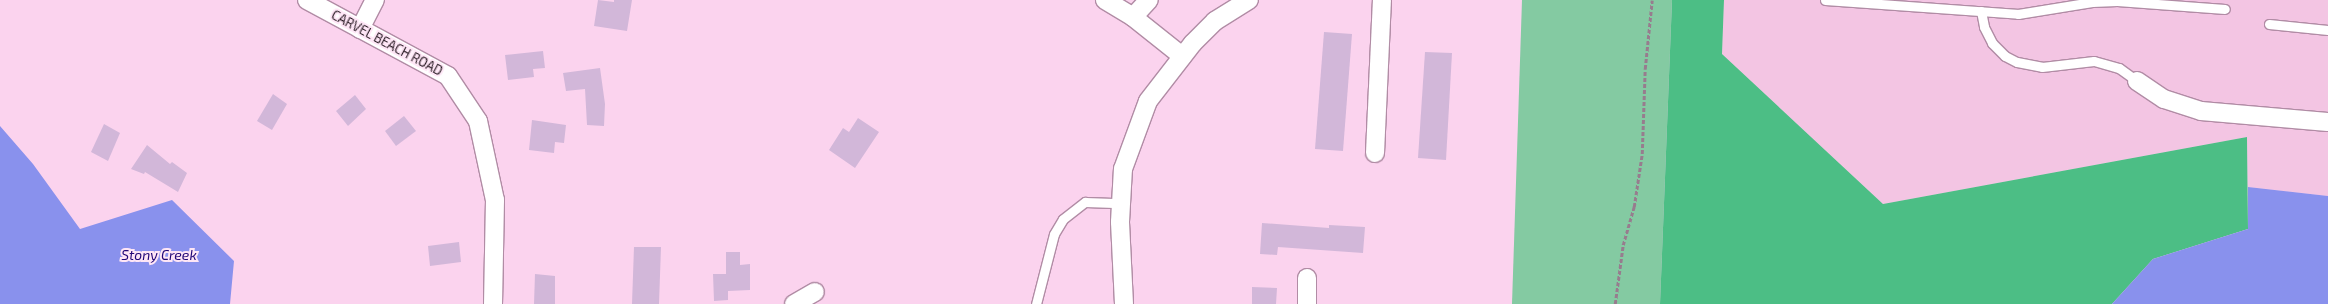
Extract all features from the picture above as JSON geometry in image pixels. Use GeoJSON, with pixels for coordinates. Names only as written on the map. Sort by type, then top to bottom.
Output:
{"type":"FeatureCollection","features":[{"type":"Feature","properties":{"kind":"street","name":"CARVEL BEACH ROAD"},"geometry":{"type":"LineString","coordinates":[[307,0],[448,76],[478,121],[495,200],[493,304]]}},
{"type":"Feature","properties":{"kind":"street"},"geometry":{"type":"LineString","coordinates":[[360,29],[375,0]]}},
{"type":"Feature","properties":{"kind":"street"},"geometry":{"type":"LineString","coordinates":[[1105,0],[1133,17],[1182,56]]}},
{"type":"Feature","properties":{"kind":"street"},"geometry":{"type":"LineString","coordinates":[[1133,17],[1150,0]]}},
{"type":"Feature","properties":{"kind":"street"},"geometry":{"type":"LineString","coordinates":[[1124,304],[1122,286],[1121,203],[1124,169],[1148,101],[1182,56],[1215,21],[1249,0]]}},
{"type":"Feature","properties":{"kind":"street"},"geometry":{"type":"LineString","coordinates":[[1375,153],[1382,0]]}},
{"type":"Feature","properties":{"kind":"street"},"geometry":{"type":"LineString","coordinates":[[2137,82],[2164,99],[2201,111],[2328,122]]}},
{"type":"Feature","properties":{"kind":"street"},"geometry":{"type":"LineString","coordinates":[[1307,278],[1307,304]]}},
{"type":"Feature","properties":{"kind":"street"},"geometry":{"type":"LineString","coordinates":[[794,304],[816,292]]}},
{"type":"Feature","properties":{"kind":"lane"},"geometry":{"type":"LineString","coordinates":[[1825,0],[2018,14],[2092,2],[2117,1],[2225,9]]}},
{"type":"Feature","properties":{"kind":"lane"},"geometry":{"type":"LineString","coordinates":[[1981,11],[1984,27],[1992,43],[2005,56],[2017,62],[2042,67],[2094,61],[2119,68],[2137,82]]}},
{"type":"Feature","properties":{"kind":"lane"},"geometry":{"type":"LineString","coordinates":[[2268,24],[2328,30]]}},
{"type":"Feature","properties":{"kind":"lane"},"geometry":{"type":"LineString","coordinates":[[1036,304],[1054,234],[1063,219],[1085,202],[1121,203]]}},
{"type":"Feature","properties":{"kind":"path"},"geometry":{"type":"LineString","coordinates":[[1615,304],[1623,244],[1634,207],[1642,154],[1645,69],[1652,0]]}},
{"type":"Feature","properties":{"kind":"shaded area"},"geometry":{"type":"Polygon","coordinates":[[[1724,0],[2328,0],[2328,196],[2248,187],[2247,137],[1883,204],[1722,54],[1724,0]]]}},
{"type":"Feature","properties":{"kind":"green space"},"geometry":{"type":"Polygon","coordinates":[[[1522,0],[1672,0],[1660,304],[1512,304],[1522,0]]]}},
{"type":"Feature","properties":{"kind":"green space"},"geometry":{"type":"Polygon","coordinates":[[[1672,0],[1724,0],[1722,54],[1883,204],[2247,137],[2248,229],[2153,259],[2112,304],[1660,304],[1672,0]]]}},
{"type":"Feature","properties":{"kind":"water","name":"Stony Creek"},"geometry":{"type":"Polygon","coordinates":[[[0,126],[33,164],[80,229],[172,200],[234,261],[230,304],[0,304],[0,126]]]}},
{"type":"Feature","properties":{"kind":"water"},"geometry":{"type":"Polygon","coordinates":[[[2248,187],[2328,196],[2328,304],[2112,304],[2153,259],[2248,229],[2248,187]]]}},
{"type":"Feature","properties":{"kind":"building"},"geometry":{"type":"Polygon","coordinates":[[[598,0],[614,2],[614,0],[632,0],[627,31],[594,26],[598,0]]]}},
{"type":"Feature","properties":{"kind":"building"},"geometry":{"type":"Polygon","coordinates":[[[1324,32],[1352,34],[1343,151],[1315,149],[1324,32]]]}},
{"type":"Feature","properties":{"kind":"building"},"geometry":{"type":"Polygon","coordinates":[[[543,51],[545,68],[533,69],[534,77],[508,80],[505,55],[543,51]]]}},
{"type":"Feature","properties":{"kind":"building"},"geometry":{"type":"Polygon","coordinates":[[[1425,52],[1452,53],[1446,160],[1418,158],[1425,52]]]}},
{"type":"Feature","properties":{"kind":"building"},"geometry":{"type":"Polygon","coordinates":[[[600,68],[605,104],[604,126],[587,125],[585,89],[566,91],[563,73],[600,68]]]}},
{"type":"Feature","properties":{"kind":"building"},"geometry":{"type":"Polygon","coordinates":[[[273,94],[287,104],[272,130],[257,121],[273,94]]]}},
{"type":"Feature","properties":{"kind":"building"},"geometry":{"type":"Polygon","coordinates":[[[355,95],[366,109],[348,126],[336,111],[355,95]]]}},
{"type":"Feature","properties":{"kind":"building"},"geometry":{"type":"Polygon","coordinates":[[[404,116],[416,131],[396,146],[385,131],[404,116]]]}},
{"type":"Feature","properties":{"kind":"building"},"geometry":{"type":"Polygon","coordinates":[[[858,118],[879,132],[855,168],[829,150],[843,128],[849,132],[858,118]]]}},
{"type":"Feature","properties":{"kind":"building"},"geometry":{"type":"Polygon","coordinates":[[[532,120],[566,125],[564,143],[555,142],[554,153],[529,150],[532,120]]]}},
{"type":"Feature","properties":{"kind":"building"},"geometry":{"type":"Polygon","coordinates":[[[104,124],[120,133],[108,161],[91,152],[104,124]]]}},
{"type":"Feature","properties":{"kind":"building"},"geometry":{"type":"Polygon","coordinates":[[[147,145],[170,164],[172,162],[187,173],[178,192],[145,172],[144,174],[131,169],[147,145]]]}},
{"type":"Feature","properties":{"kind":"building"},"geometry":{"type":"Polygon","coordinates":[[[1262,223],[1329,228],[1329,225],[1365,227],[1363,253],[1278,247],[1277,255],[1260,254],[1262,223]]]}},
{"type":"Feature","properties":{"kind":"building"},"geometry":{"type":"Polygon","coordinates":[[[459,242],[461,262],[430,266],[428,246],[459,242]]]}},
{"type":"Feature","properties":{"kind":"building"},"geometry":{"type":"Polygon","coordinates":[[[634,247],[661,247],[659,304],[632,304],[634,247]]]}},
{"type":"Feature","properties":{"kind":"building"},"geometry":{"type":"Polygon","coordinates":[[[726,252],[740,252],[740,265],[750,264],[750,290],[728,291],[728,300],[714,301],[713,274],[726,274],[726,252]]]}},
{"type":"Feature","properties":{"kind":"building"},"geometry":{"type":"Polygon","coordinates":[[[535,274],[555,276],[555,304],[534,304],[535,274]]]}},
{"type":"Feature","properties":{"kind":"building"},"geometry":{"type":"Polygon","coordinates":[[[1252,287],[1277,288],[1276,304],[1252,304],[1252,287]]]}}]}
